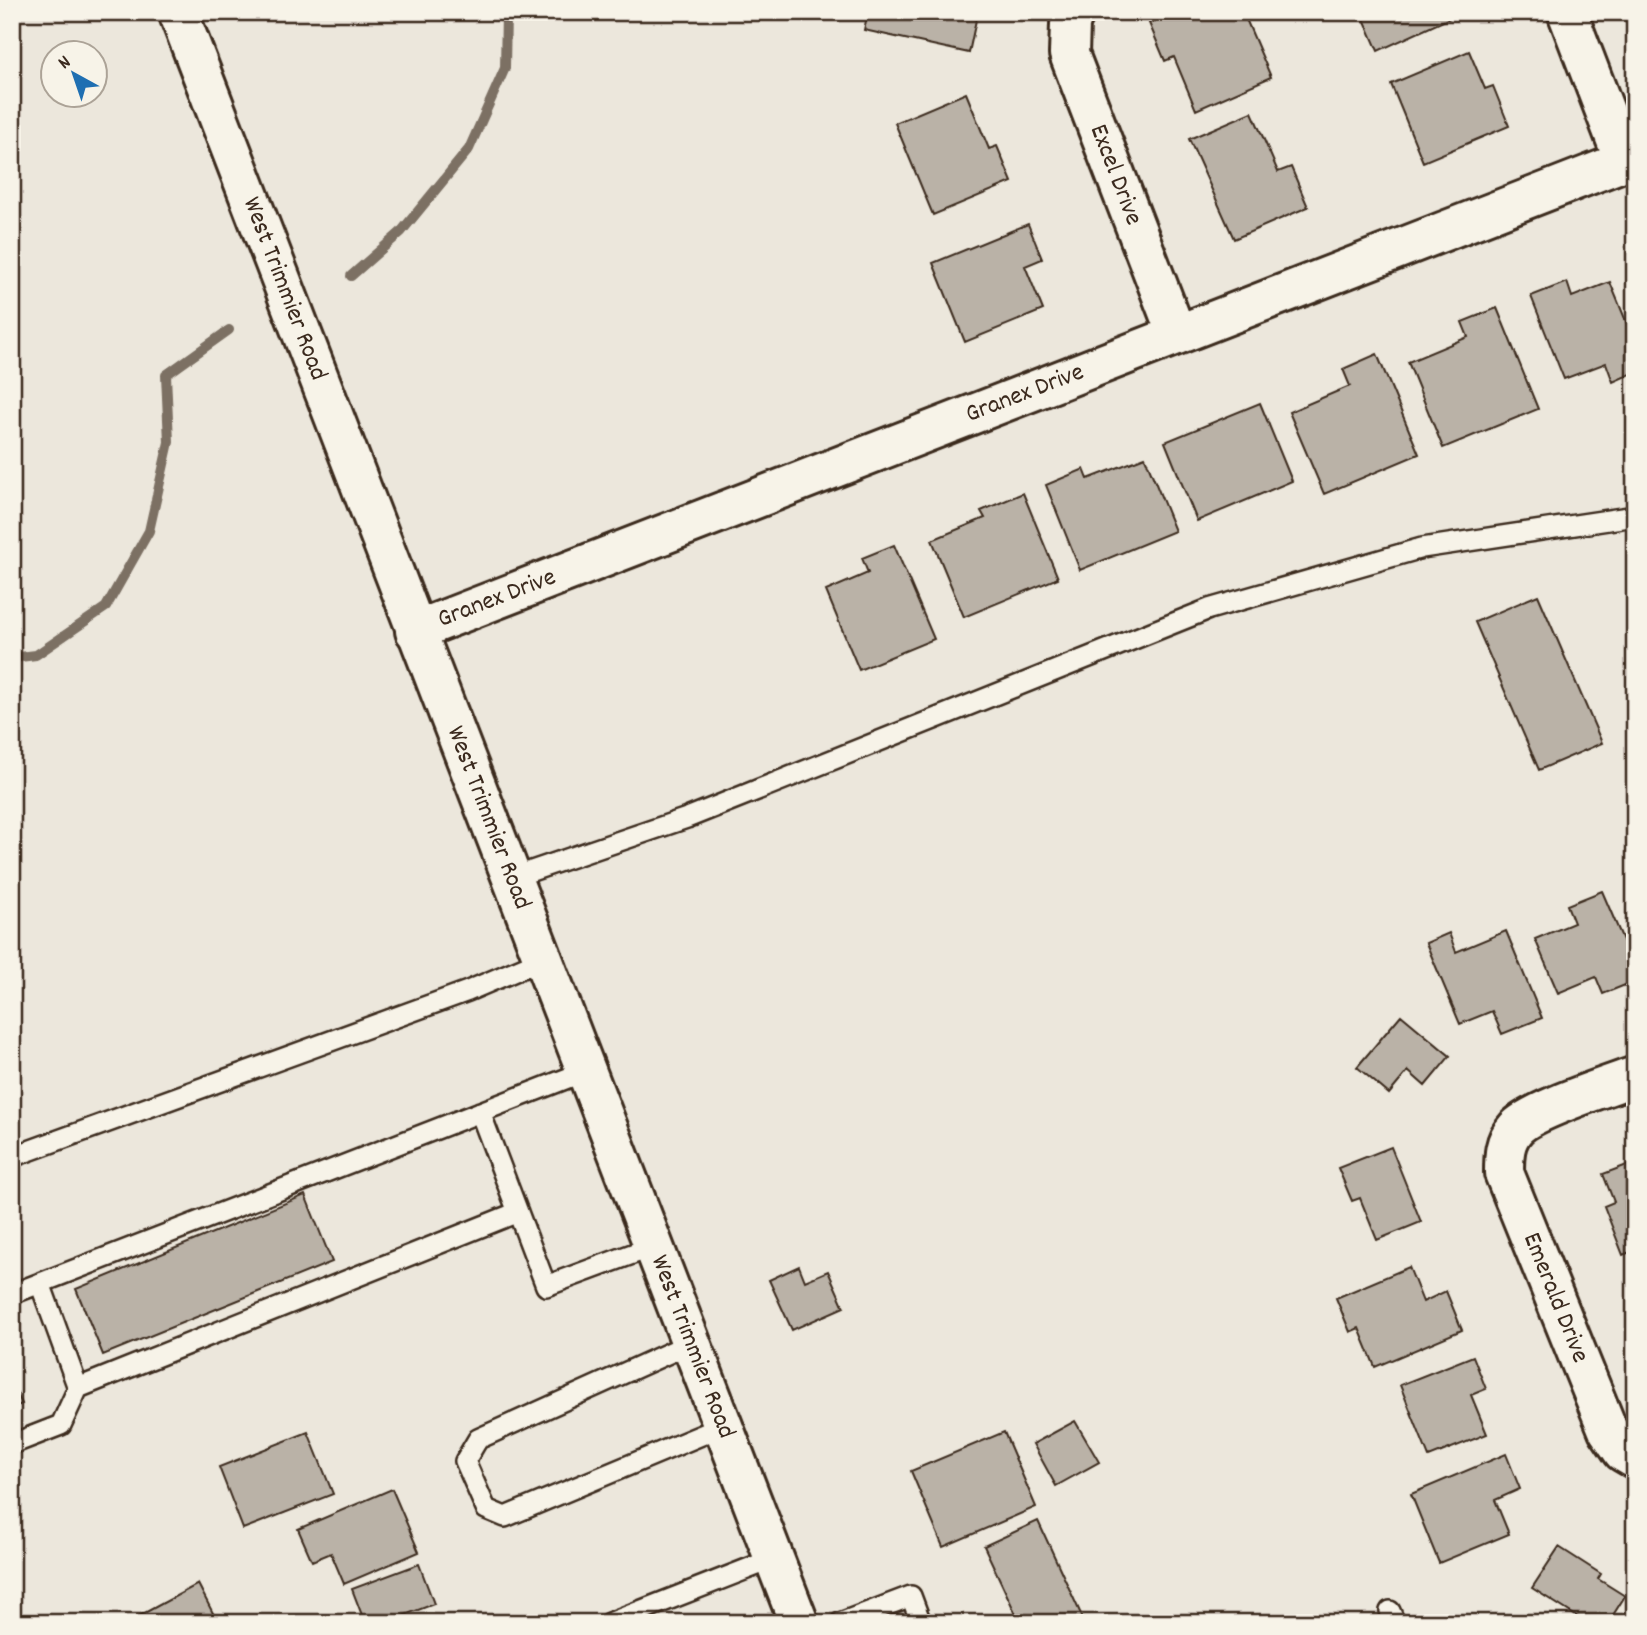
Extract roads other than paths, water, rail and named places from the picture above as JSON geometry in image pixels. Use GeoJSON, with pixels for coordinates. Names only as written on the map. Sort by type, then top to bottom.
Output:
{"type":"FeatureCollection","features":[{"type":"Feature","properties":{"kind":"street","name":"West Trimmier Road"},"geometry":{"type":"LineString","coordinates":[[178,12],[799,1623]]}},
{"type":"Feature","properties":{"kind":"street","name":"Excel Drive"},"geometry":{"type":"LineString","coordinates":[[1074,12],[1070,24],[1069,54],[1177,335]]}},
{"type":"Feature","properties":{"kind":"street"},"geometry":{"type":"LineString","coordinates":[[1567,12],[1629,159]]}},
{"type":"Feature","properties":{"kind":"street","name":"Granex Drive"},"geometry":{"type":"LineString","coordinates":[[415,631],[1629,159]]}},
{"type":"Feature","properties":{"kind":"street","name":"Emerald Drive"},"geometry":{"type":"LineString","coordinates":[[1635,1076],[1534,1115],[1516,1128],[1504,1150],[1504,1173],[1608,1430],[1623,1452],[1635,1459]]}},
{"type":"Feature","properties":{"kind":"lane"},"geometry":{"type":"LineString","coordinates":[[511,878],[687,818],[1209,609],[1422,548],[1635,516]]}},
{"type":"Feature","properties":{"kind":"lane"},"geometry":{"type":"LineString","coordinates":[[12,1157],[468,991],[542,959]]}},
{"type":"Feature","properties":{"kind":"lane"},"geometry":{"type":"LineString","coordinates":[[12,1294],[586,1071]]}},
{"type":"Feature","properties":{"kind":"lane"},"geometry":{"type":"LineString","coordinates":[[480,1112],[546,1286],[654,1246]]}},
{"type":"Feature","properties":{"kind":"lane"},"geometry":{"type":"LineString","coordinates":[[12,1444],[61,1425],[78,1388],[518,1212]]}},
{"type":"Feature","properties":{"kind":"lane"},"geometry":{"type":"LineString","coordinates":[[40,1283],[78,1388]]}},
{"type":"Feature","properties":{"kind":"lane"},"geometry":{"type":"LineString","coordinates":[[691,1343],[478,1438],[465,1461],[486,1509],[505,1517],[723,1426]]}},
{"type":"Feature","properties":{"kind":"lane"},"geometry":{"type":"LineString","coordinates":[[609,1623],[633,1618],[775,1558]]}},
{"type":"Feature","properties":{"kind":"lane"},"geometry":{"type":"LineString","coordinates":[[840,1623],[911,1596],[921,1623]]}},
{"type":"Feature","properties":{"kind":"waterway"},"geometry":{"type":"LineString","coordinates":[[351,276],[401,232],[469,149],[505,68],[506,12]]}},
{"type":"Feature","properties":{"kind":"waterway"},"geometry":{"type":"LineString","coordinates":[[12,658],[36,655],[106,607],[149,531],[169,442],[166,375],[229,330]]}}]}
